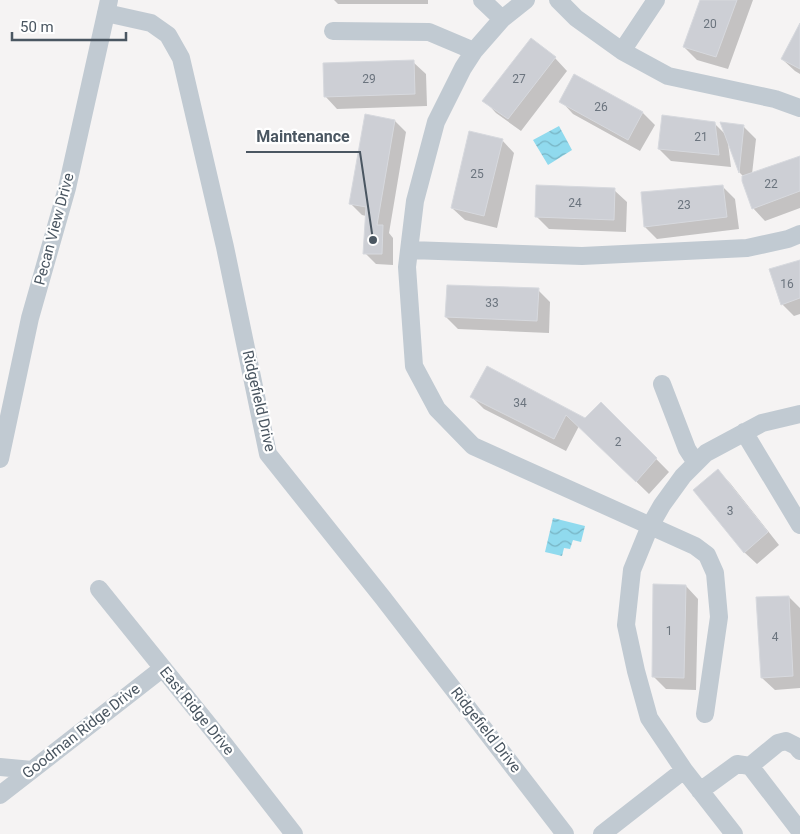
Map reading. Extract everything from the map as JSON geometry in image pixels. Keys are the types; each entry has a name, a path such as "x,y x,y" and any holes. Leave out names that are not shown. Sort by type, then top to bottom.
{"street":[{"path":"482,0 502,19"},
{"path":"526,0 502,19 474,52 463,68 436,122 415,201 407,267 414,366 436,409 473,446 695,546 707,555 715,573 719,617 705,714"},
{"path":"558,0 576,18 622,51 668,76 774,99 800,108"},
{"path":"622,51 656,0"},
{"name":"Pecan View Drive","path":"0,458 30,318 66,188 107,7"},
{"name":"Ridgefield Drive","path":"107,7 151,23 168,35 181,58 225,247 268,454 437,667 566,834"},
{"path":"333,31 429,32 474,52"},
{"path":"410,250 582,256 747,248 788,240 800,234"},
{"path":"662,384 687,449 696,463"},
{"path":"734,834 684,770 649,718 626,625 632,570 650,526 662,504 684,476 706,453 762,423 800,414"},
{"path":"744,432 800,525"},
{"name":"East Ridge Drive","path":"99,589 224,744 291,833"},
{"name":"Goodman Ridge Drive","path":"0,795 163,668"},
{"path":"750,766 778,743 786,741 796,746 800,751"},
{"path":"700,790 737,764 750,766 800,831"},
{"path":"0,767 32,770"},
{"path":"602,834 684,770"}],"water":[{"path":"559,126 572,150 548,165 533,140"},
{"path":"553,518 585,526 581,542 573,540 570,549 564,548 562,556 545,552"}],"building":[{"path":"700,0 737,0 716,57 683,47"},
{"path":"800,23 800,69 781,59"},
{"path":"531,38 556,57 508,119 482,101"},
{"path":"414,60 415,94 324,97 323,63"},
{"path":"574,74 643,112 628,140 559,102"},
{"path":"365,114 395,120 377,225 383,225 382,254 363,254 366,207 349,204"},
{"path":"662,115 715,122 719,155 658,149"},
{"path":"720,122 744,125 739,173"},
{"path":"469,131 503,139 484,216 451,208"},
{"path":"800,156 800,191 752,209 742,176"},
{"path":"536,185 615,188 614,220 535,217"},
{"path":"723,185 727,217 644,227 641,192"},
{"path":"800,260 800,298 781,305 769,269"},
{"path":"447,285 539,288 537,321 445,317"},
{"path":"487,366 585,418 601,402 657,458 636,482 566,415 554,439 470,397"},
{"path":"718,469 768,532 744,553 693,490"},
{"path":"653,584 686,585 684,678 652,677"},
{"path":"789,596 793,676 761,678 756,597"}],"place":[{"name":"Maintenance","path":"373,240"}]}
